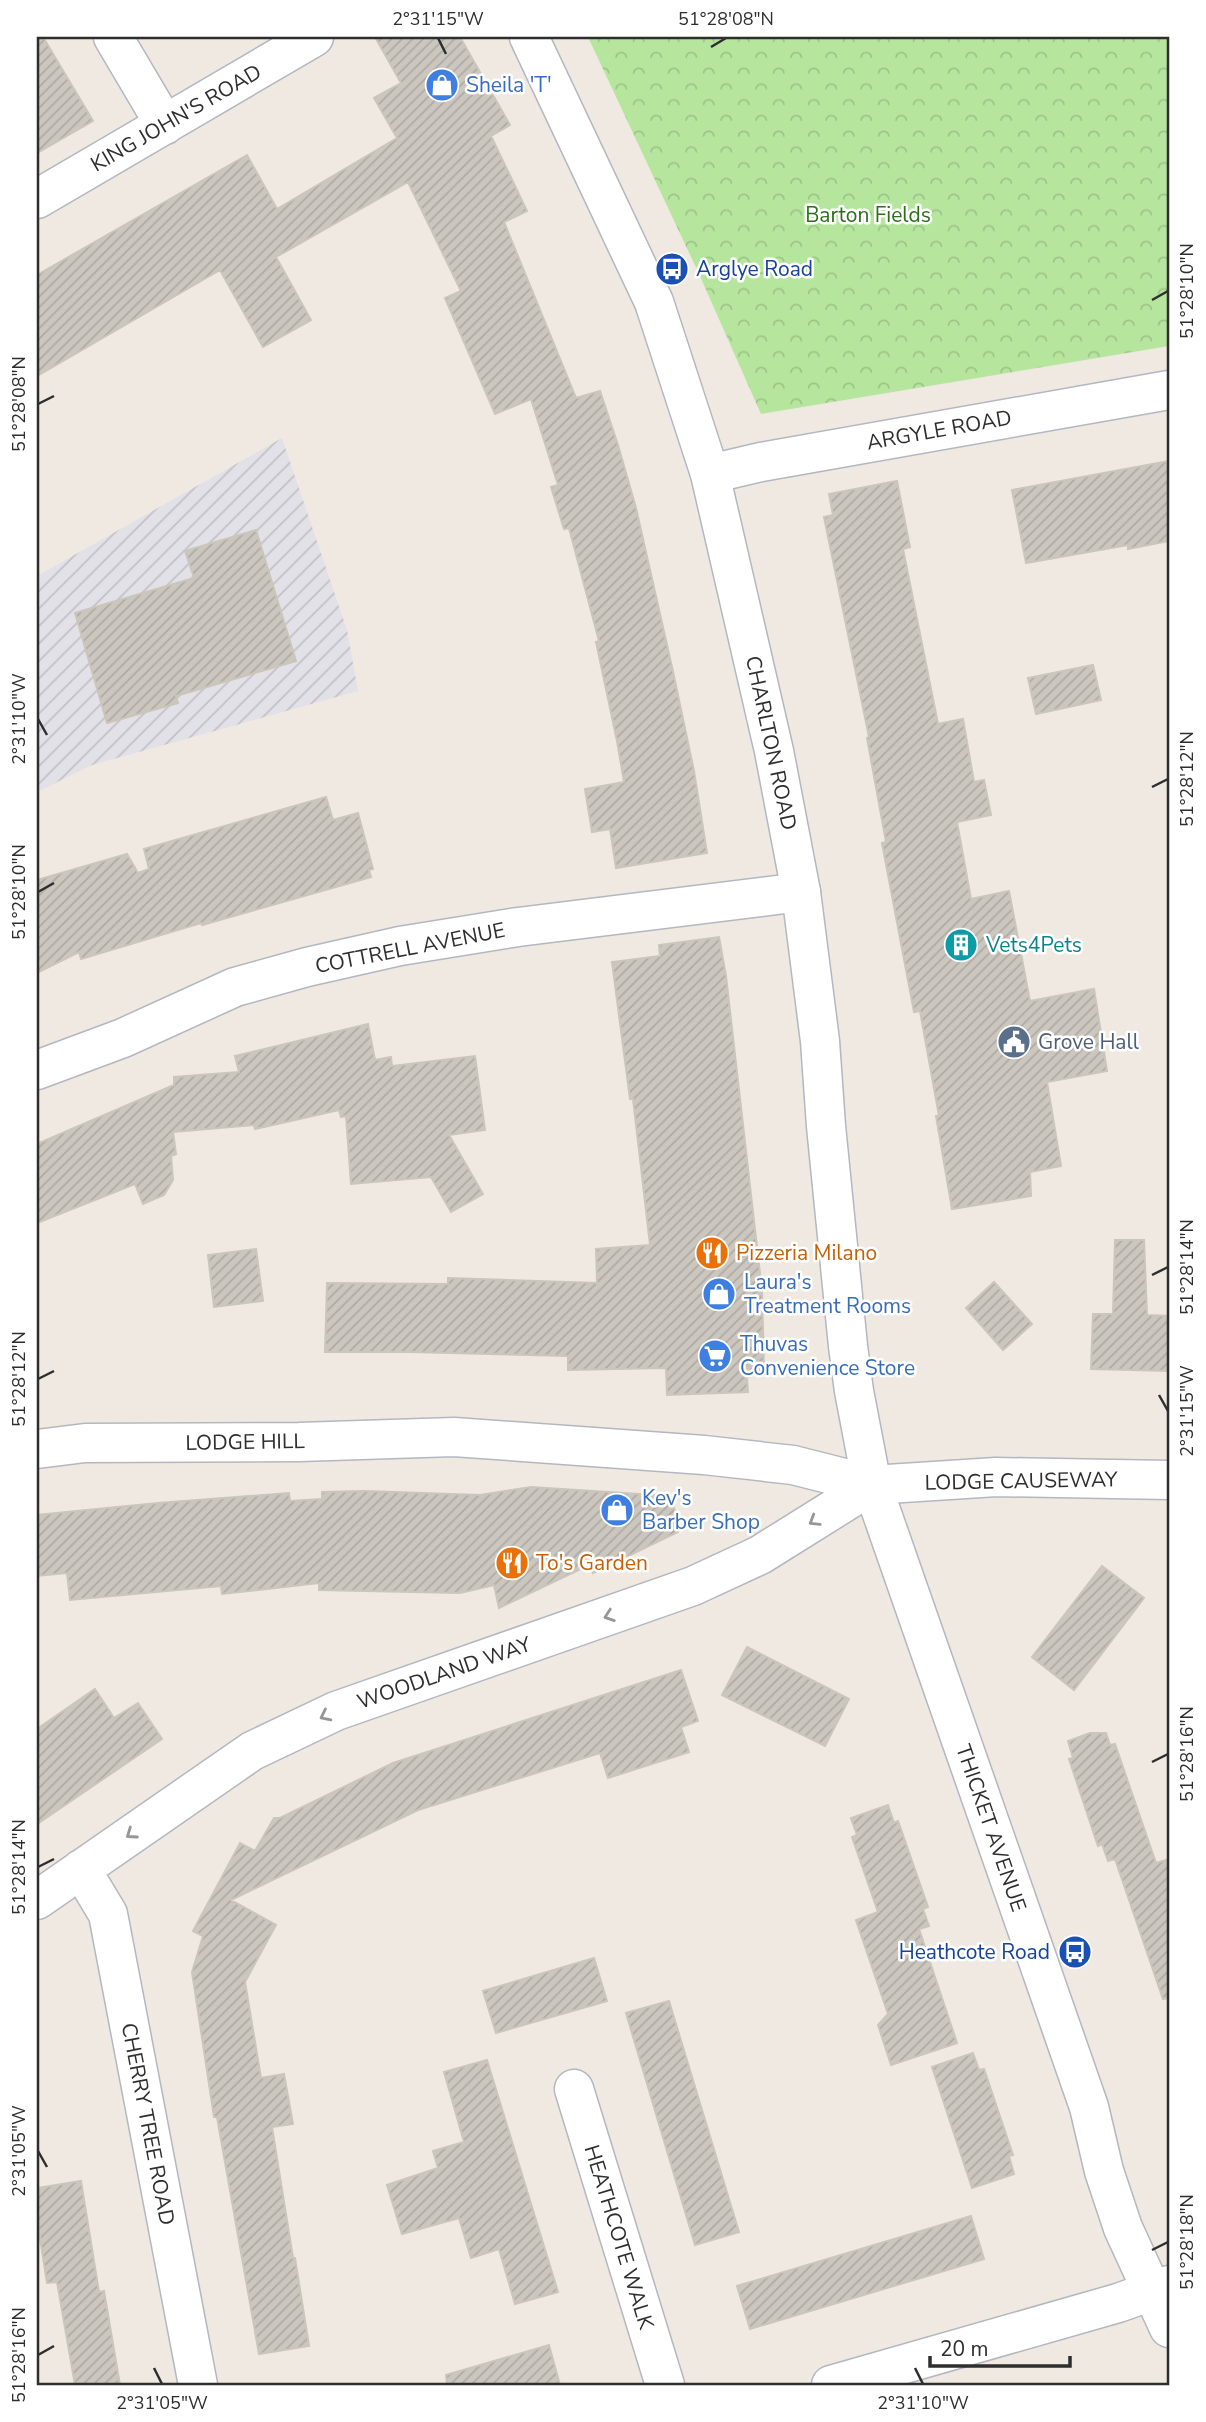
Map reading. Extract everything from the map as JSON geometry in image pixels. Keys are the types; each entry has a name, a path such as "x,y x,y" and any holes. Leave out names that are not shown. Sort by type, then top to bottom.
{"street":[{"path":"113,37 165,125"},
{"name":"KING JOHN'S ROAD","path":"37,200 314,37"},
{"name":"CHARLTON ROAD","path":"529,37 654,302 710,474 774,751 801,892 820,1041 826,1126 854,1391 872,1485"},
{"name":"ARGYLE ROAD","path":"710,474 761,462 1169,390"},
{"name":"COTTRELL AVENUE","path":"37,1070 123,1038 235,987 307,967 400,946 801,892"},
{"name":"LODGE HILL","path":"37,1449 85,1443 299,1442 454,1437 704,1455 793,1465 872,1485"},
{"name":"LODGE CAUSEWAY","path":"872,1485 996,1478 1169,1480"},
{"name":"WOODLAND WAY","path":"37,1900 253,1751 336,1711 693,1586 760,1555 872,1485"},
{"name":"THICKET AVENUE","path":"872,1485 1088,2107 1104,2171 1123,2228 1160,2288 1169,2328"},
{"name":"CHERRY TREE ROAD","path":"81,1869 108,1914 198,2385"},
{"name":"HEATHCOTE WALK","path":"574,2089 665,2385"},
{"path":"831,2385 1160,2288"}],"shaded area":[{"path":"282,438 347,630 358,691 92,765 37,792 37,576"}],"green space":[{"name":"Barton Fields","path":"588,37 1169,37 1169,346 761,414"}],"building":[{"path":"37,37 43,37 93,121 37,153"},
{"path":"375,37 460,37 510,125 491,136 527,211 504,222 576,398 600,391 618,445 636,508 672,667 694,771 707,853 616,868 610,829 592,832 585,789 624,782 596,642 599,641 569,528 564,529 551,487 558,485 531,399 495,414 445,298 461,291 408,182 276,257 311,320 263,347 220,270 37,376 37,275 247,155 277,209 397,138 374,98 401,83"},
{"path":"1169,461 1169,541 1128,549 1128,545 1026,563 1012,490"},
{"path":"897,481 910,547 903,549 938,724 963,719 974,782 984,780 991,815 957,822 971,899 1009,891 1030,1001 1094,989 1107,1071 1047,1082 1061,1166 1030,1172 1031,1196 952,1209 920,1011 914,1012 882,843 886,842 867,738 869,737 824,517 833,515 829,494"},
{"path":"256,530 296,661 176,696 178,703 107,723 75,613 194,578 185,551"},
{"path":"1093,665 1101,700 1036,714 1028,678"},
{"path":"326,797 333,820 358,813 373,869 369,870 371,877 81,959 79,952 37,973 37,880 127,854 138,873 149,869 144,849"},
{"path":"719,937 726,976 762,1291 764,1369 747,1378 748,1392 667,1395 666,1368 568,1370 568,1356 325,1352 327,1283 448,1284 448,1278 597,1283 596,1249 650,1245 633,1099 630,1099 612,962 660,956 659,945"},
{"path":"368,1024 375,1060 391,1057 392,1066 475,1056 485,1130 449,1135 483,1194 451,1212 431,1177 351,1184 346,1116 341,1117 339,1110 255,1129 254,1125 173,1132 176,1154 171,1156 173,1180 164,1195 143,1204 135,1184 37,1223 37,1144 174,1085 174,1077 239,1072 235,1056"},
{"path":"1115,1240 1144,1240 1147,1315 1169,1316 1169,1371 1091,1369 1093,1314 1113,1314"},
{"path":"256,1249 263,1301 214,1307 208,1255"},
{"path":"994,1282 1032,1324 1003,1350 966,1308"},
{"path":"531,1487 669,1496 676,1513 678,1532 593,1573 591,1564 499,1608 494,1585 460,1593 319,1590 319,1583 222,1594 221,1586 70,1600 67,1573 37,1576 37,1515 289,1493 290,1501 322,1499 322,1492 480,1495"},
{"path":"1102,1566 1144,1598 1074,1690 1032,1657"},
{"path":"747,1647 849,1699 825,1746 722,1695"},
{"path":"681,1670 698,1721 681,1727 689,1752 608,1778 600,1753 418,1810 231,1900 276,1925 245,1982 261,2078 284,2074 293,2124 272,2127 309,2346 259,2354 217,2117 214,2117 192,1972 203,1936 193,1931 240,1843 255,1851 274,1818 280,1818 393,1763"},
{"path":"95,1689 114,1718 138,1703 162,1739 37,1824 37,1729"},
{"path":"1090,1733 1106,1733 1110,1745 1115,1744 1156,1863 1169,1859 1169,1998 1163,1999 1115,1859 1108,1861 1102,1844 1098,1846 1069,1759 1073,1758 1068,1741"},
{"path":"888,1805 894,1823 898,1821 928,1907 923,1909 929,1926 919,1929 957,2043 891,2065 878,2025 888,2014 856,1920 878,1912 852,1837 857,1835 851,1818"},
{"path":"594,1958 607,2001 496,2033 483,1991"},
{"path":"669,2001 739,2232 695,2245 626,2013"},
{"path":"973,2053 979,2070 984,2069 1013,2155 1009,2156 1014,2174 972,2188 932,2067"},
{"path":"487,2060 558,2292 515,2304 499,2249 471,2258 459,2218 402,2234 387,2185 438,2168 433,2151 464,2142 444,2072"},
{"path":"81,2181 99,2292 104,2291 120,2385 75,2385 57,2282 47,2283 37,2219 37,2188"},
{"path":"971,2216 984,2259 750,2329 737,2286"},
{"path":"549,2345 560,2385 447,2385 446,2375"}],"place":[{"name":"Sheila 'T'","path":"442,85"},
{"name":"Arglye Road","path":"672,269"},
{"name":"Vets4Pets","path":"961,945"},
{"name":"Grove Hall","path":"1014,1042"},
{"name":"Pizzeria Milano","path":"712,1253"},
{"name":"Laura's Treatment Rooms","path":"719,1294"},
{"name":"Thuvas Convenience Store","path":"715,1356"},
{"name":"Kev's Barber Shop","path":"617,1510"},
{"name":"To's Garden","path":"512,1563"},
{"name":"Heathcote Road","path":"1075,1952"}]}
